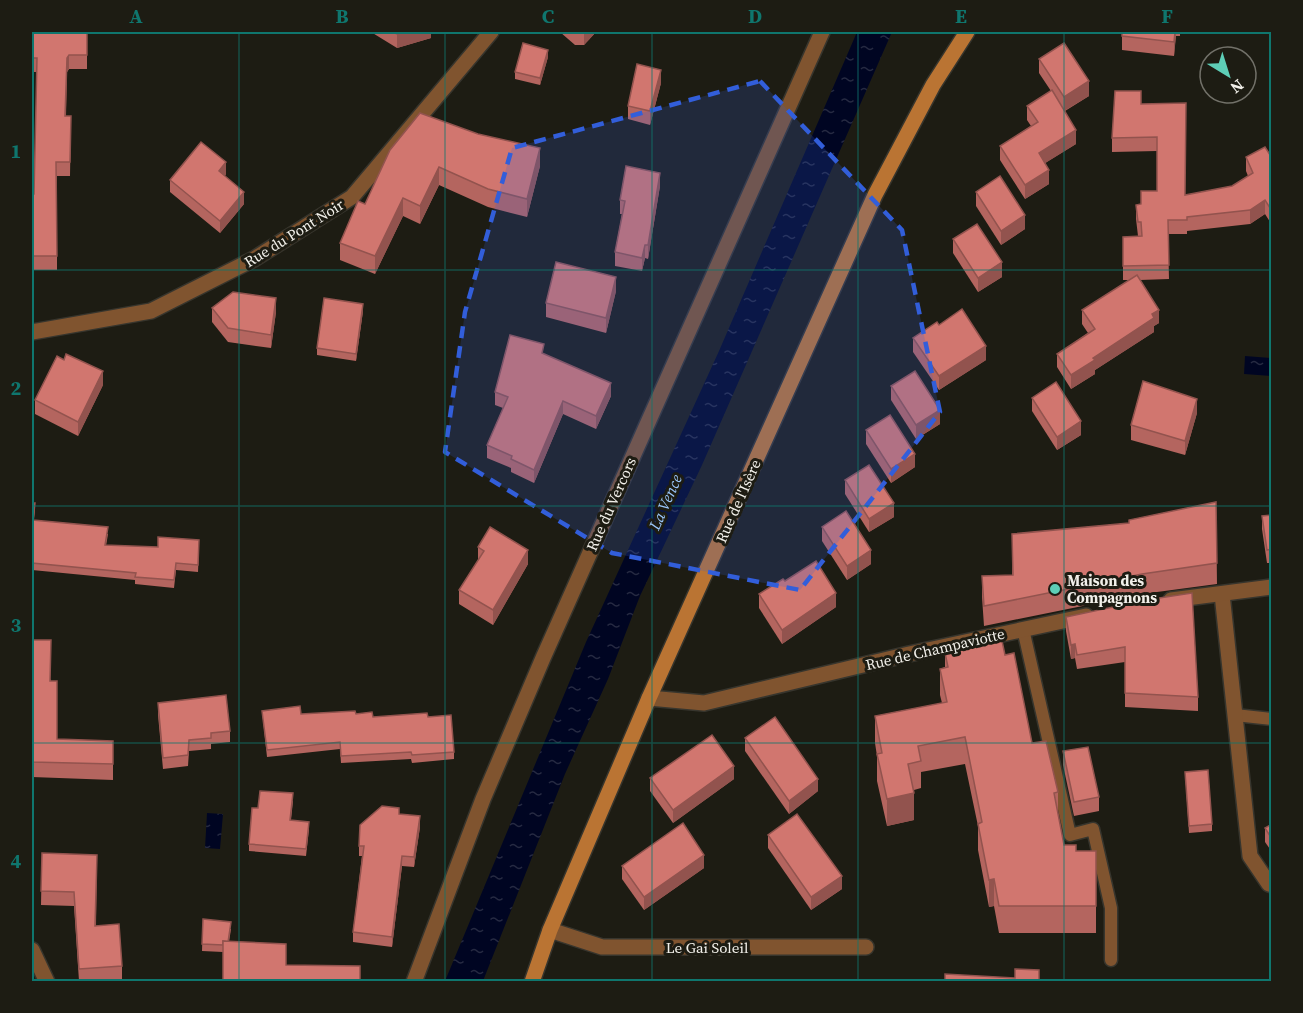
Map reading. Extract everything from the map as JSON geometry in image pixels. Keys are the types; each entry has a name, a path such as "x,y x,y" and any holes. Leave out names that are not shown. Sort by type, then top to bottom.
{"street":[{"name":"Rue du Pont Noir","path":"32,332 151,311 254,259 352,197 491,32"},
{"name":"Rue du Vercors","path":"414,981 483,799 524,701 822,32"},
{"name":"Rue de l'Isère","path":"532,981 550,930 649,698 875,195 933,85 967,32"},
{"path":"1155,602 1272,587"},
{"path":"1222,594 1250,856 1272,885"},
{"name":"Rue de Champaviotte","path":"649,698 704,703 909,654 1100,613"},
{"name":"Le Gai Soleil","path":"550,930 602,947 866,947"},
{"path":"32,950 47,981"}],"lane":[{"path":"1023,629 1070,835 1093,829 1111,908 1111,960"},
{"path":"1235,715 1272,719"}],"highlighted area":[{"path":"760,81 902,230 940,412 800,590 612,553 445,452 465,312 512,148"}],"water":[{"name":"La Vence","path":"857,32 892,32 702,465 640,596 608,679 565,774 483,981 445,981 586,642 719,351"},
{"path":"1245,356 1271,358 1271,376 1244,374"},
{"path":"207,813 223,814 220,849 205,848"}],"building":[{"path":"32,32 87,32 87,55 69,55 67,58 65,116 71,116 70,162 56,162 57,256 32,256 37,58 32,58"},
{"path":"1122,32 1175,32 1174,42 1122,36"},
{"path":"523,43 548,50 540,78 515,72"},
{"path":"1064,43 1089,81 1064,97 1039,59"},
{"path":"637,64 661,70 650,111 628,106"},
{"path":"1052,90 1076,130 1039,153 1049,170 1025,185 1000,146 1038,122 1027,106"},
{"path":"1115,91 1141,91 1141,104 1186,103 1185,195 1232,186 1253,173 1246,157 1265,147 1272,158 1272,211 1265,200 1250,210 1187,217 1187,220 1168,220 1169,265 1123,266 1123,237 1142,236 1136,205 1141,204 1141,191 1157,191 1157,137 1112,138"},
{"path":"420,113 478,134 540,148 527,199 488,189 439,167 420,206 403,198 375,256 340,243 358,201 365,204 390,150"},
{"path":"201,142 226,162 219,171 244,192 220,221 170,180"},
{"path":"626,166 660,173 648,245 645,245 642,258 615,252 625,201 620,200"},
{"path":"1000,176 1025,215 1001,231 976,192"},
{"path":"977,224 1002,262 978,278 953,239"},
{"path":"556,262 616,277 606,318 546,303"},
{"path":"1137,275 1159,310 1152,314 1154,318 1071,375 1057,354 1095,329 1082,310"},
{"path":"233,292 276,298 271,335 228,328 212,308"},
{"path":"324,298 363,304 356,354 317,348"},
{"path":"962,309 986,346 939,376 913,338 937,322 939,325"},
{"path":"510,335 544,344 542,353 611,383 596,416 563,401 534,470 511,459 512,456 487,445 508,397 495,392"},
{"path":"66,354 103,371 78,422 35,400 57,356 64,360"},
{"path":"915,371 940,410 916,425 891,386"},
{"path":"1143,381 1197,399 1185,441 1131,425"},
{"path":"1056,382 1081,421 1057,437 1032,398"},
{"path":"890,415 915,454 891,469 866,430"},
{"path":"869,465 894,503 869,519 845,480"},
{"path":"1216,502 1217,563 1142,574 984,606 982,576 1013,575 1012,534 1129,523 1129,520"},
{"path":"32,503 35,503 33,520 108,527 105,545 158,547 158,537 199,540 198,565 176,563 174,580 135,577 136,573 32,563"},
{"path":"846,511 871,550 847,566 822,527"},
{"path":"1272,515 1272,549 1267,550 1262,516"},
{"path":"490,527 528,550 493,610 459,590 484,551 478,547"},
{"path":"816,561 836,593 782,630 759,594"},
{"path":"1192,593 1198,697 1125,693 1125,647 1077,655 1075,644 1071,645 1066,617"},
{"path":"32,640 51,640 50,681 57,681 57,739 113,741 113,764 32,762"},
{"path":"1002,641 1005,655 1014,653 1032,743 1046,741 1058,792 1054,793 1064,845 1076,845 1076,851 1096,851 1096,906 999,906 994,879 989,880 978,824 982,822 965,737 918,746 921,761 908,764 914,793 887,799 877,754 882,753 875,716 947,702 940,669 948,667 945,653"},
{"path":"226,695 230,731 211,733 211,738 189,740 188,755 163,758 158,703"},
{"path":"300,706 301,714 355,711 356,714 372,712 373,717 427,713 428,717 451,715 454,752 341,756 340,742 267,750 262,711"},
{"path":"775,717 818,779 789,801 745,738"},
{"path":"712,735 734,766 673,810 650,778"},
{"path":"1088,747 1099,797 1074,802 1063,751"},
{"path":"1208,770 1212,824 1189,826 1185,772"},
{"path":"260,791 293,793 290,820 309,822 306,849 249,844 252,808 258,808"},
{"path":"382,806 399,808 399,814 420,816 414,857 402,856 392,937 353,932 364,846 359,846 360,825"},
{"path":"797,814 842,876 811,897 768,835"},
{"path":"683,823 704,855 644,897 622,866"},
{"path":"1272,824 1272,839 1265,828"},
{"path":"42,853 97,855 95,926 119,924 122,966 79,969 74,892 41,891"},
{"path":"203,919 231,922 228,942 223,941 223,945 202,944"},
{"path":"223,941 286,944 286,965 360,966 360,981 223,981"},
{"path":"1015,969 1039,970 1039,981 945,981 945,974 1015,978"}],"place":[{"name":"Maison des Compagnons","path":"1055,589"}]}
